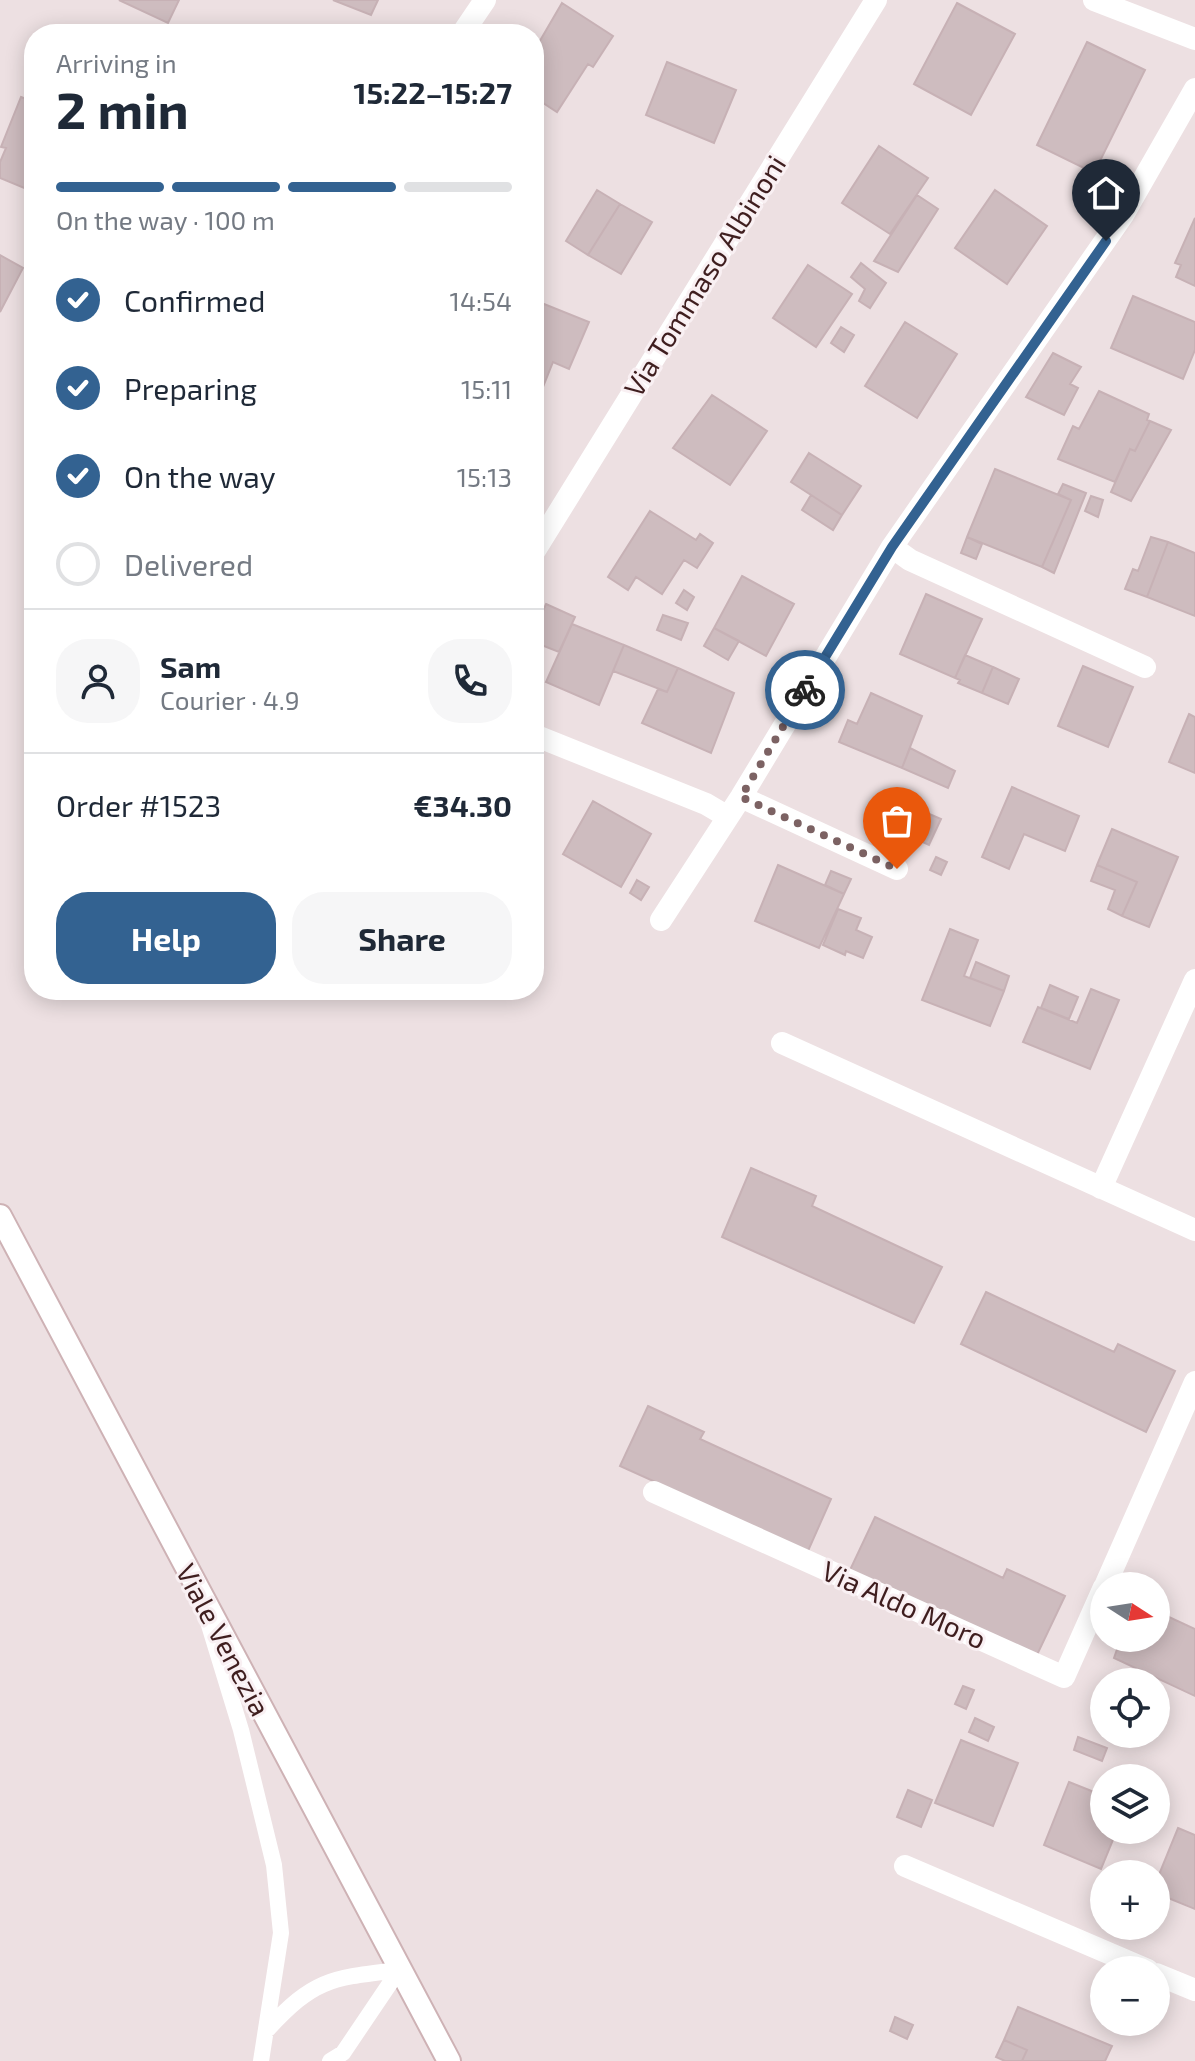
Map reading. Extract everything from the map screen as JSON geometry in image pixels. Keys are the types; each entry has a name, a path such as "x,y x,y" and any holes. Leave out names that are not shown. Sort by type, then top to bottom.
{"street":[{"path":"469,24 485,0"},
{"name":"Via Tommaso Albinoni","path":"544,536 876,0"},
{"path":"1094,0 1195,39"},
{"path":"661,920 741,797 892,547 1123,215 1195,89"},
{"path":"892,547 910,560 1145,667"},
{"path":"544,739 706,804 728,817"},
{"path":"741,797 897,869"},
{"path":"1101,1188 1195,980"},
{"path":"782,1043 1195,1230"},
{"name":"Viale Venezia","path":"0,1216 200,1598 449,2061"},
{"name":"Via Aldo Moro","path":"1111,1572 1195,1382"},
{"name":"Via Aldo Moro","path":"654,1492 1064,1677 1090,1618"},
{"path":"905,1866 1115,1956"},
{"path":"1170,1980 1195,1990"}],"lane":[{"path":"200,1598 241,1730 274,1865 281,1933 261,2061"},
{"path":"268,2029 312,1987 349,1976 399,1970"},
{"path":"330,2061 343,2053 399,1970"}],"building":[{"path":"119,0 179,0 168,23"},
{"path":"333,0 378,0 371,15"},
{"path":"562,3 613,36 593,67 588,64 557,112 544,104 544,34"},
{"path":"957,3 1015,34 971,115 914,84"},
{"path":"1087,42 1145,70 1094,173 1037,145"},
{"path":"667,62 736,90 714,143 646,115"},
{"path":"21,97 24,98 24,188 0,178 0,162 6,148 1,147"},
{"path":"879,146 928,178 890,234 842,203"},
{"path":"597,190 620,204 588,255 566,241"},
{"path":"995,190 1047,226 1007,284 955,248"},
{"path":"917,195 938,209 898,272 874,261"},
{"path":"620,204 652,222 621,274 588,255"},
{"path":"1195,218 1195,286 1176,277 1181,265 1175,263"},
{"path":"0,255 23,268 0,312"},
{"path":"861,263 886,283 870,308 859,301 865,289 851,277"},
{"path":"808,265 852,294 816,347 773,318"},
{"path":"1133,296 1195,322 1195,350 1183,379 1111,348"},
{"path":"544,304 589,322 569,369 553,362 544,384"},
{"path":"905,322 957,354 917,418 865,386"},
{"path":"841,327 854,335 844,352 831,343"},
{"path":"1053,353 1081,367 1070,384 1078,388 1064,415 1026,397"},
{"path":"1099,391 1149,414 1147,420 1150,421 1135,451 1130,449 1115,482 1058,459 1073,426 1079,429"},
{"path":"712,395 767,431 730,485 673,448"},
{"path":"1150,421 1171,430 1131,501 1111,492 1130,449 1135,451"},
{"path":"809,453 861,486 842,515 791,482"},
{"path":"995,469 1071,500 1042,567 967,537"},
{"path":"1063,484 1086,493 1054,573 1042,567 1071,500 1058,494"},
{"path":"811,495 842,515 833,530 802,510"},
{"path":"1091,496 1103,500 1098,517 1085,511"},
{"path":"650,511 696,540 700,534 713,543 697,568 684,560 662,594 636,577 628,590 608,577"},
{"path":"967,537 982,544 976,559 961,553"},
{"path":"1151,537 1168,542 1147,597 1125,589 1133,569 1138,571"},
{"path":"1168,542 1195,553 1195,616 1147,597"},
{"path":"742,576 794,604 766,656 714,628"},
{"path":"684,590 694,597 687,610 676,603"},
{"path":"926,594 982,619 955,678 900,654"},
{"path":"546,604 575,617 559,652 544,646"},
{"path":"663,615 688,623 681,640 657,630"},
{"path":"572,624 624,645 599,705 546,682"},
{"path":"714,628 739,641 728,660 704,646"},
{"path":"624,645 678,668 667,692 613,671"},
{"path":"965,655 993,667 982,693 958,683 960,680 955,678"},
{"path":"1083,666 1133,687 1108,747 1058,726"},
{"path":"993,667 1019,679 1008,704 982,693"},
{"path":"678,668 734,693 711,753 642,723 658,689 667,692"},
{"path":"871,693 922,716 902,768 839,742 848,720 857,724"},
{"path":"1189,714 1195,717 1195,773 1169,762"},
{"path":"910,748 955,771 948,788 902,768"},
{"path":"1012,787 1079,816 1065,851 1024,834 1009,869 982,857"},
{"path":"593,801 651,834 621,887 563,854"},
{"path":"927,813 941,819 929,845 916,839"},
{"path":"1112,829 1178,857 1149,927 1122,916 1137,882 1097,865"},
{"path":"936,857 947,862 941,875 930,870"},
{"path":"778,865 844,894 819,948 755,921"},
{"path":"1097,865 1137,882 1122,916 1108,909 1115,890 1091,881"},
{"path":"831,871 851,879 844,894 825,885"},
{"path":"637,880 649,887 641,900 630,893"},
{"path":"838,909 861,918 856,930 872,937 863,958 846,951 845,955 823,945"},
{"path":"950,929 978,940 964,976 1004,991 990,1026 922,1000"},
{"path":"976,962 1009,976 1004,991 970,978"},
{"path":"1050,985 1078,997 1069,1019 1041,1008"},
{"path":"1091,989 1119,1000 1090,1069 1023,1042 1038,1007 1077,1023"},
{"path":"751,1168 816,1196 812,1206 942,1267 914,1323 722,1237"},
{"path":"986,1292 1114,1352 1118,1344 1175,1371 1146,1432 961,1344"},
{"path":"648,1406 704,1432 700,1439 831,1499 808,1551 620,1466"},
{"path":"875,1517 1003,1578 1007,1569 1065,1596 1036,1657 850,1570"},
{"path":"1170,1617 1195,1629 1195,1696 1170,1684 1170,1668 1135,1668 1114,1658 1116,1652 1170,1652"},
{"path":"963,1686 974,1690 966,1709 955,1704"},
{"path":"975,1718 994,1727 988,1741 969,1732"},
{"path":"1078,1737 1090,1742 1090,1748 1107,1748 1102,1761 1074,1750"},
{"path":"961,1740 1018,1763 993,1826 935,1803"},
{"path":"1069,1782 1090,1790 1090,1844 1111,1844 1105,1860 1090,1860 1090,1864 1044,1845"},
{"path":"908,1790 932,1800 921,1827 897,1817"},
{"path":"1178,1828 1195,1835 1195,1909 1170,1899 1170,1860 1165,1860"},
{"path":"1018,2007 1112,2046 1105,2061 1022,2061 1027,2050 1004,2040"},
{"path":"895,2017 913,2025 907,2039 890,2031"},
{"path":"1004,2040 1027,2050 1022,2061 1005,2061 996,2057"}],"way so far":[{"path":"805,690 741,797 897,869"}],"route":[{"path":"805,690 892,547 1106,241"}]}
